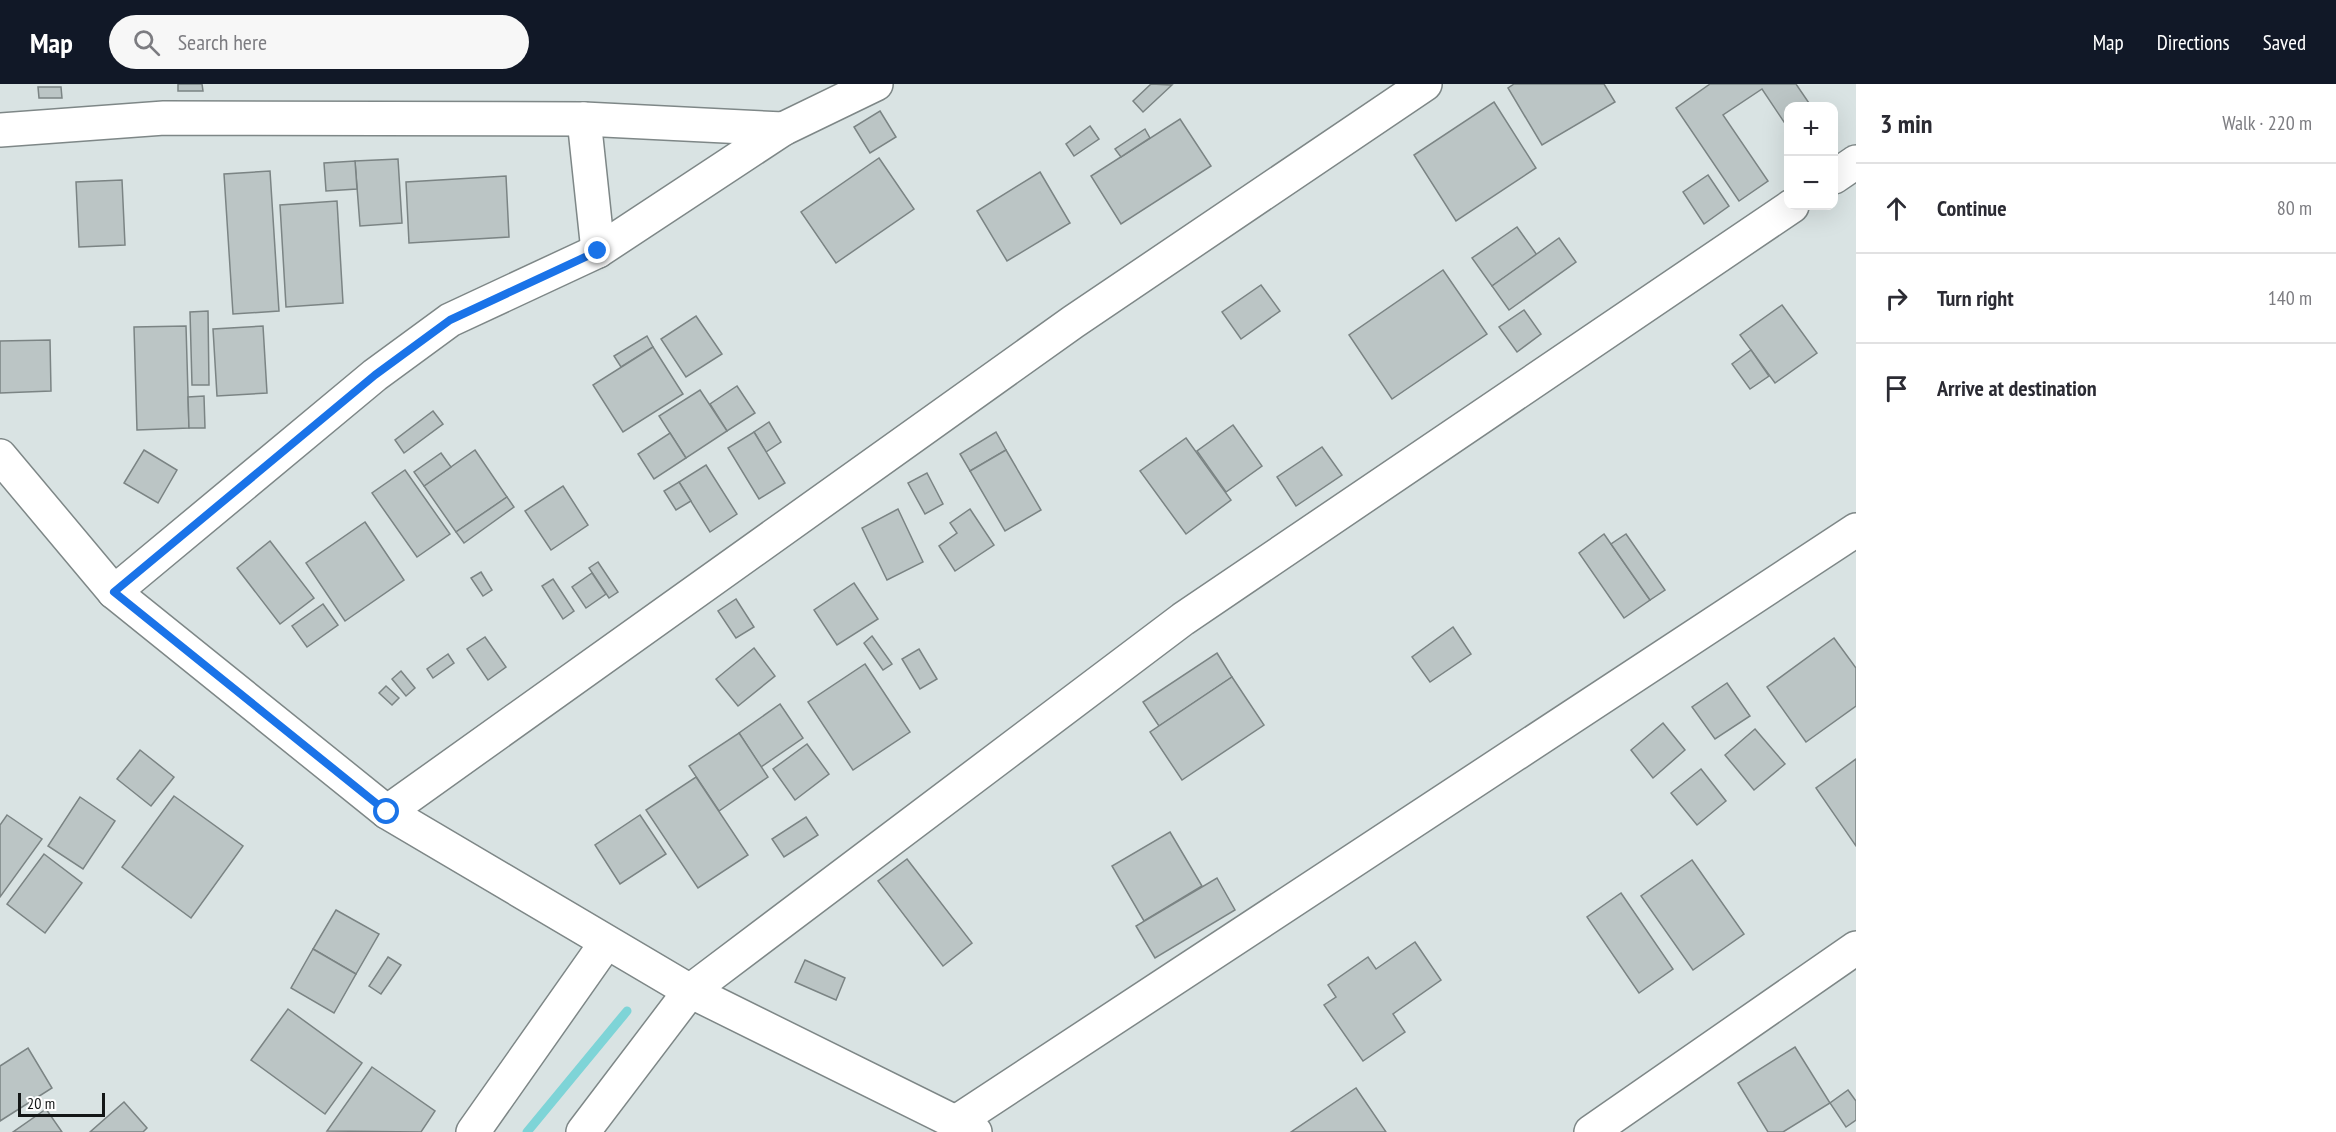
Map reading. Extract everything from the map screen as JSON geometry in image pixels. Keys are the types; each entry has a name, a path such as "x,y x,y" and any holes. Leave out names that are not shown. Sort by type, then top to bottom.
{"street":[{"path":"114,592 375,375 450,320 598,251 783,129 876,84"},
{"path":"387,812 1073,322 1425,84"},
{"path":"0,130 164,118 584,118 783,129"},
{"path":"584,118 598,251"},
{"path":"1838,174 1856,162"},
{"path":"583,1132 690,991 1183,619 1786,210"},
{"path":"0,456 114,592 387,812 690,991 965,1127 1856,530"},
{"path":"473,1132 606,942"},
{"path":"1592,1132 1856,948"}],"building":[{"path":"178,84 202,84 203,91 178,91"},
{"path":"1151,84 1172,85 1143,112 1133,101"},
{"path":"1514,84 1604,84 1615,102 1542,145 1508,88"},
{"path":"1710,84 1796,84 1808,102 1784,102 1784,122 1762,89 1723,115 1768,181 1739,201 1676,108"},
{"path":"38,87 61,87 62,98 39,98"},
{"path":"1494,102 1536,168 1456,221 1414,155"},
{"path":"880,111 896,137 870,153 854,127"},
{"path":"1180,119 1211,166 1121,224 1091,176"},
{"path":"1090,126 1099,139 1074,156 1066,144"},
{"path":"1145,129 1150,138 1121,157 1115,149"},
{"path":"879,158 914,209 836,263 801,212"},
{"path":"398,159 402,223 360,226 355,161"},
{"path":"355,161 357,189 326,191 324,163"},
{"path":"270,171 279,311 233,314 224,174"},
{"path":"1040,172 1070,223 1007,261 977,211"},
{"path":"1708,175 1729,206 1704,224 1683,192"},
{"path":"506,176 509,237 409,243 406,182"},
{"path":"122,180 125,245 79,247 76,182"},
{"path":"337,201 343,303 286,307 280,205"},
{"path":"1517,227 1537,255 1492,286 1472,258"},
{"path":"1559,238 1576,262 1509,310 1492,286"},
{"path":"1443,270 1487,334 1392,399 1349,335"},
{"path":"1261,285 1280,311 1241,339 1222,312"},
{"path":"1782,305 1817,353 1775,383 1740,335"},
{"path":"1524,310 1541,334 1517,352 1499,327"},
{"path":"208,311 209,385 192,385 190,312"},
{"path":"696,316 722,354 686,377 661,339"},
{"path":"186,326 189,428 137,430 134,327"},
{"path":"263,326 267,393 217,396 213,329"},
{"path":"647,336 653,347 621,367 614,356"},
{"path":"50,340 51,391 0,393 0,341"},
{"path":"653,347 683,394 623,432 593,385"},
{"path":"1751,350 1769,376 1750,389 1732,364"},
{"path":"737,386 755,413 727,431 710,404"},
{"path":"700,390 727,431 686,458 659,416"},
{"path":"204,396 205,428 189,428 188,397"},
{"path":"433,411 443,424 404,453 395,440"},
{"path":"769,422 781,442 766,452 754,432"},
{"path":"1233,425 1262,466 1226,492 1197,451"},
{"path":"754,432 785,483 759,499 728,448"},
{"path":"996,432 1006,450 970,471 960,454"},
{"path":"670,433 686,458 654,479 638,454"},
{"path":"1186,438 1231,500 1186,534 1140,471"},
{"path":"1322,447 1342,475 1296,506 1277,477"},
{"path":"144,450 177,470 158,503 124,483"},
{"path":"475,450 507,497 456,532 424,486"},
{"path":"1006,450 1041,510 1005,531 970,471"},
{"path":"441,453 451,467 424,486 414,472"},
{"path":"706,465 737,514 710,532 679,482"},
{"path":"405,470 450,534 417,557 372,493"},
{"path":"927,473 943,504 925,514 908,483"},
{"path":"679,482 691,501 676,510 664,491"},
{"path":"563,486 588,525 551,550 525,511"},
{"path":"507,497 514,507 464,543 456,532"},
{"path":"898,509 923,562 887,580 862,528"},
{"path":"970,509 994,545 955,571 939,546 957,533 950,523"},
{"path":"365,522 404,580 345,621 306,563"},
{"path":"1604,534 1650,600 1624,618 1579,553"},
{"path":"1626,534 1665,590 1650,600 1611,544"},
{"path":"270,541 314,598 280,624 237,568"},
{"path":"598,562 618,592 609,598 589,568"},
{"path":"481,572 492,590 483,596 471,578"},
{"path":"592,573 606,594 586,608 572,587"},
{"path":"553,579 574,611 563,619 542,586"},
{"path":"854,583 878,619 837,645 814,610"},
{"path":"736,599 754,627 736,638 718,611"},
{"path":"323,604 338,625 307,647 292,626"},
{"path":"1453,627 1471,654 1430,682 1412,657"},
{"path":"872,636 892,664 883,670 864,643"},
{"path":"485,637 506,667 488,680 467,649"},
{"path":"1834,638 1856,668 1856,706 1806,742 1767,687"},
{"path":"754,648 775,676 738,706 716,679"},
{"path":"919,649 937,679 920,689 902,659"},
{"path":"1217,653 1232,677 1159,726 1143,702"},
{"path":"448,654 454,663 433,678 427,669"},
{"path":"865,664 910,732 853,770 808,702"},
{"path":"401,671 415,688 406,696 392,679"},
{"path":"1232,677 1264,725 1182,780 1150,732"},
{"path":"1727,683 1750,716 1715,739 1692,707"},
{"path":"386,686 399,698 392,705 379,693"},
{"path":"780,704 803,738 761,767 739,733"},
{"path":"1663,723 1685,750 1653,778 1631,750"},
{"path":"1755,729 1785,764 1754,790 1725,755"},
{"path":"739,733 768,777 719,811 689,766"},
{"path":"807,744 829,774 795,800 773,769"},
{"path":"140,750 174,777 151,806 117,779"},
{"path":"1856,759 1856,846 1816,788"},
{"path":"1701,769 1726,801 1697,825 1671,793"},
{"path":"696,777 748,855 698,888 646,810"},
{"path":"174,796 243,846 191,918 122,867"},
{"path":"80,797 115,821 83,869 48,846"},
{"path":"7,815 42,839 0,897 0,825"},
{"path":"640,815 666,854 620,884 595,845"},
{"path":"806,817 818,835 784,857 772,839"},
{"path":"1170,832 1202,886 1144,921 1112,866"},
{"path":"44,854 82,883 45,933 7,904"},
{"path":"907,859 972,943 943,966 878,881"},
{"path":"1692,860 1744,934 1693,970 1641,896"},
{"path":"1217,878 1235,910 1155,958 1136,926"},
{"path":"1621,893 1673,969 1639,993 1587,917"},
{"path":"336,910 379,934 356,974 313,949"},
{"path":"1415,942 1441,980 1393,1014 1405,1032 1363,1061 1324,1005 1336,997 1328,985 1368,957 1376,969"},
{"path":"313,949 356,974 334,1013 291,988"},
{"path":"388,957 401,965 381,994 369,986"},
{"path":"805,960 845,978 836,1000 795,982"},
{"path":"288,1009 362,1063 325,1114 251,1060"},
{"path":"1795,1047 1830,1103 1783,1132 1768,1132 1738,1083"},
{"path":"28,1048 52,1088 0,1121 0,1066"},
{"path":"372,1067 435,1111 421,1132 327,1131"},
{"path":"1356,1088 1386,1132 1291,1132"},
{"path":"1848,1090 1856,1101 1856,1120 1846,1127 1830,1103"},
{"path":"124,1102 147,1128 143,1132 90,1132"},
{"path":"46,1109 62,1132 13,1132"}],"waterway":[{"path":"527,1132 627,1011"}],"route":[{"path":"387,812 114,592 375,375 450,320 598,251"}]}
